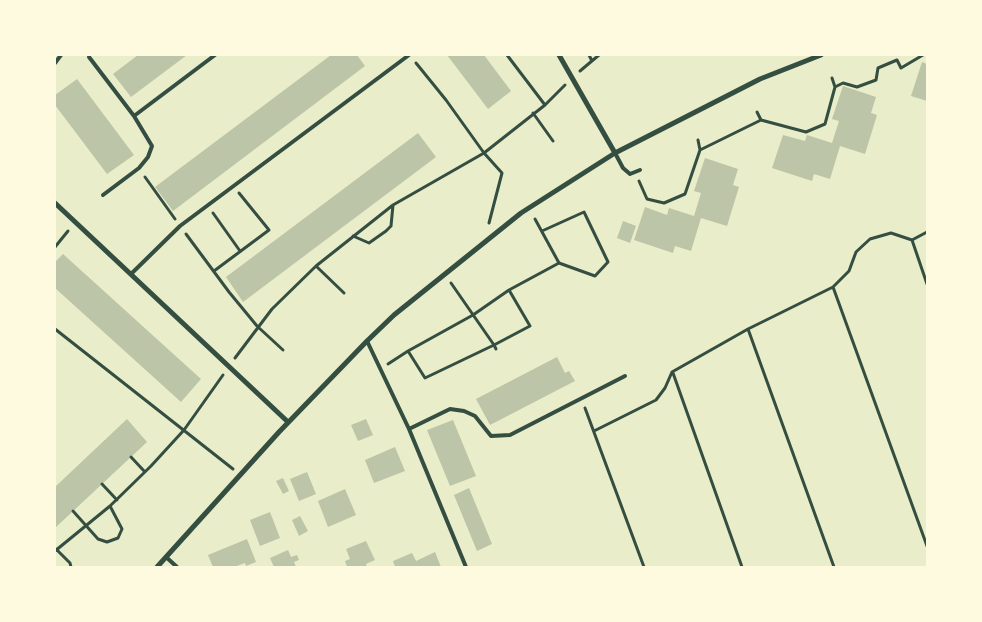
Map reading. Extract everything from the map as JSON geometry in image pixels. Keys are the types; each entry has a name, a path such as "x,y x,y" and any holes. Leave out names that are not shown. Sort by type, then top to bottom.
{"street":[{"path":"559,55 615,153"},
{"path":"157,567 288,422 367,341 394,315 496,232 521,213 615,153 760,79 821,55"},
{"path":"55,203 288,422"}],"lane":[{"path":"55,63 61,55"},
{"path":"134,116 215,55"},
{"path":"131,274 180,226 409,55"},
{"path":"89,57 134,116 152,146 148,157 139,168 104,195"},
{"path":"615,153 623,168 630,174 640,170"},
{"path":"367,341 410,429 466,567"},
{"path":"410,429 450,409 464,410 475,416 491,436 510,435 580,397 625,376"},
{"path":"166,557 177,567"}],"path":[{"path":"507,55 545,105"},
{"path":"589,55 592,61"},
{"path":"71,567 70,563 55,550 110,506 184,430 257,326 316,266 393,205 484,153 545,105 572,77 599,55"},
{"path":"834,87 843,83 857,87 876,80 878,68 897,60 901,68 923,55"},
{"path":"415,62 446,100 484,153 502,173 489,224 496,232"},
{"path":"700,150 762,120 806,132 825,124 834,87 832,78"},
{"path":"757,112 762,120"},
{"path":"533,113 553,141"},
{"path":"635,172 647,199 664,202 685,194 700,150 698,140"},
{"path":"214,272 269,230 233,186"},
{"path":"207,205 240,251"},
{"path":"353,236 369,243 386,231 392,226 393,205"},
{"path":"535,219 559,263 595,276 608,262 584,212 542,231"},
{"path":"55,247 75,222"},
{"path":"594,431 656,400 665,388 672,372 748,329 834,287 849,272 856,252 870,239 891,233 912,240 927,232"},
{"path":"912,240 927,284"},
{"path":"381,368 473,315 509,290 559,263"},
{"path":"316,266 344,293"},
{"path":"450,283 495,347"},
{"path":"834,287 927,546"},
{"path":"408,351 425,378 495,347 530,326 509,290"},
{"path":"229,292 257,326 283,350"},
{"path":"55,329 240,474"},
{"path":"748,329 834,567"},
{"path":"672,372 742,567"},
{"path":"580,397 644,567"},
{"path":"131,457 145,472"},
{"path":"102,484 116,500"},
{"path":"73,511 98,539 108,542 118,538 122,529 110,506"}],"building":[{"path":"138,55 187,55 131,97 113,74"},
{"path":"331,55 357,55 365,66 173,211 155,187"},
{"path":"447,55 484,55 511,91 488,109"},
{"path":"922,62 927,64 927,101 911,96"},
{"path":"77,79 134,155 107,174 55,105 55,95"},
{"path":"843,86 876,97 871,113 877,115 865,154 840,146 830,179 814,174 812,181 772,168 783,135 805,141 807,135 832,143 839,121 832,119"},
{"path":"418,133 436,157 243,302 226,277"},
{"path":"705,158 738,169 733,185 739,187 727,226 701,218 691,251 675,246 673,253 634,240 645,207 667,215 669,208 694,216 701,193 694,191"},
{"path":"623,221 636,226 630,243 617,238"},
{"path":"63,254 201,379 181,402 55,288 55,262"},
{"path":"557,357 565,373 569,371 575,381 490,425 476,399"},
{"path":"127,419 147,442 55,528 55,487"},
{"path":"366,419 373,435 358,441 351,425"},
{"path":"453,420 476,476 450,486 427,430"},
{"path":"395,447 405,471 374,483 365,460"},
{"path":"307,472 316,494 299,501 290,479"},
{"path":"283,478 289,491 283,494 276,481"},
{"path":"469,488 492,544 477,551 454,495"},
{"path":"345,489 356,515 328,527 318,501"},
{"path":"270,512 280,538 260,546 250,520"},
{"path":"300,516 308,531 299,536 292,520"},
{"path":"247,539 256,562 246,566 245,563 234,567 213,567 208,555"},
{"path":"366,541 375,560 366,564 367,567 347,567 345,561 350,559 346,549"},
{"path":"288,550 291,557 297,555 299,560 294,562 296,567 274,567 270,558"},
{"path":"435,552 441,567 395,567 393,561 412,553 416,561"}]}
